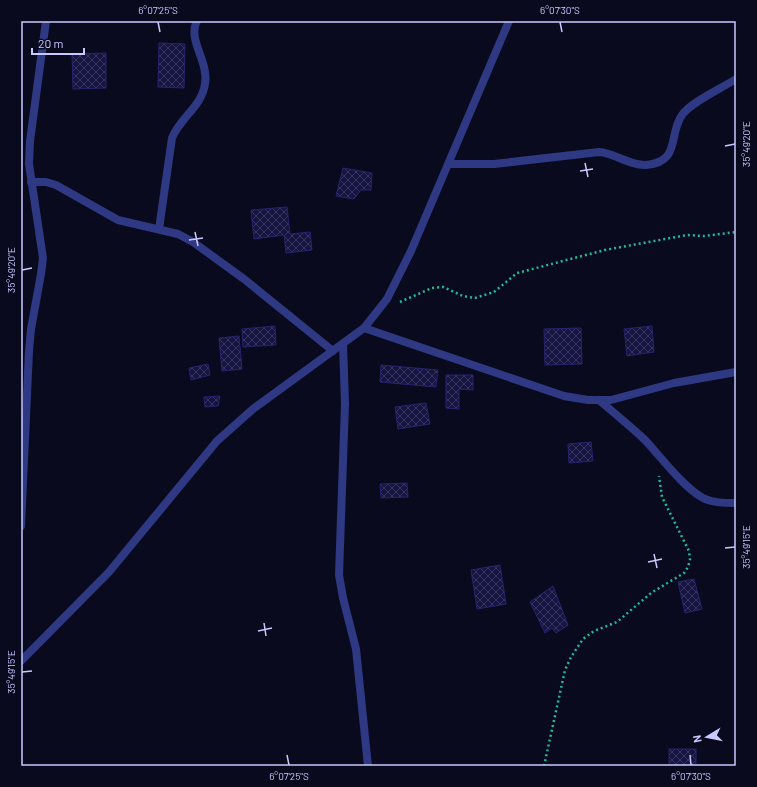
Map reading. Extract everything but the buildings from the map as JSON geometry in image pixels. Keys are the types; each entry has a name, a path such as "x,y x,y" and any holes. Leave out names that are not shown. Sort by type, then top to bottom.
{"street":[{"path":"21,526 29,351 31,329 43,258 29,164 30,141 46,21"},
{"path":"159,229 172,138 176,129 202,96 206,83 203,60 194,34 197,21"},
{"path":"21,661 109,572 216,441 252,409 364,328 387,299 411,251 509,21"},
{"path":"449,164 494,164 599,152 606,152 636,164 654,164 664,159 671,151 678,122 682,115 690,107 736,79"},
{"path":"31,182 46,182 56,185 118,220 178,234 193,242 244,279 333,351"},
{"path":"364,328 564,396 588,400 611,400 674,383 736,372"},
{"path":"343,344 345,411 339,575 343,598 356,649 368,766"},
{"path":"599,400 644,440 696,494 713,502 736,503"}],"path":[{"path":"398,303 410,296 432,288 443,287 463,296 475,298 494,292 517,273 605,250 687,235 704,236 736,232"},
{"path":"544,766 564,670 583,639 594,631 618,622 651,593 684,573 688,567 690,560 689,551 662,497 659,475"}]}
